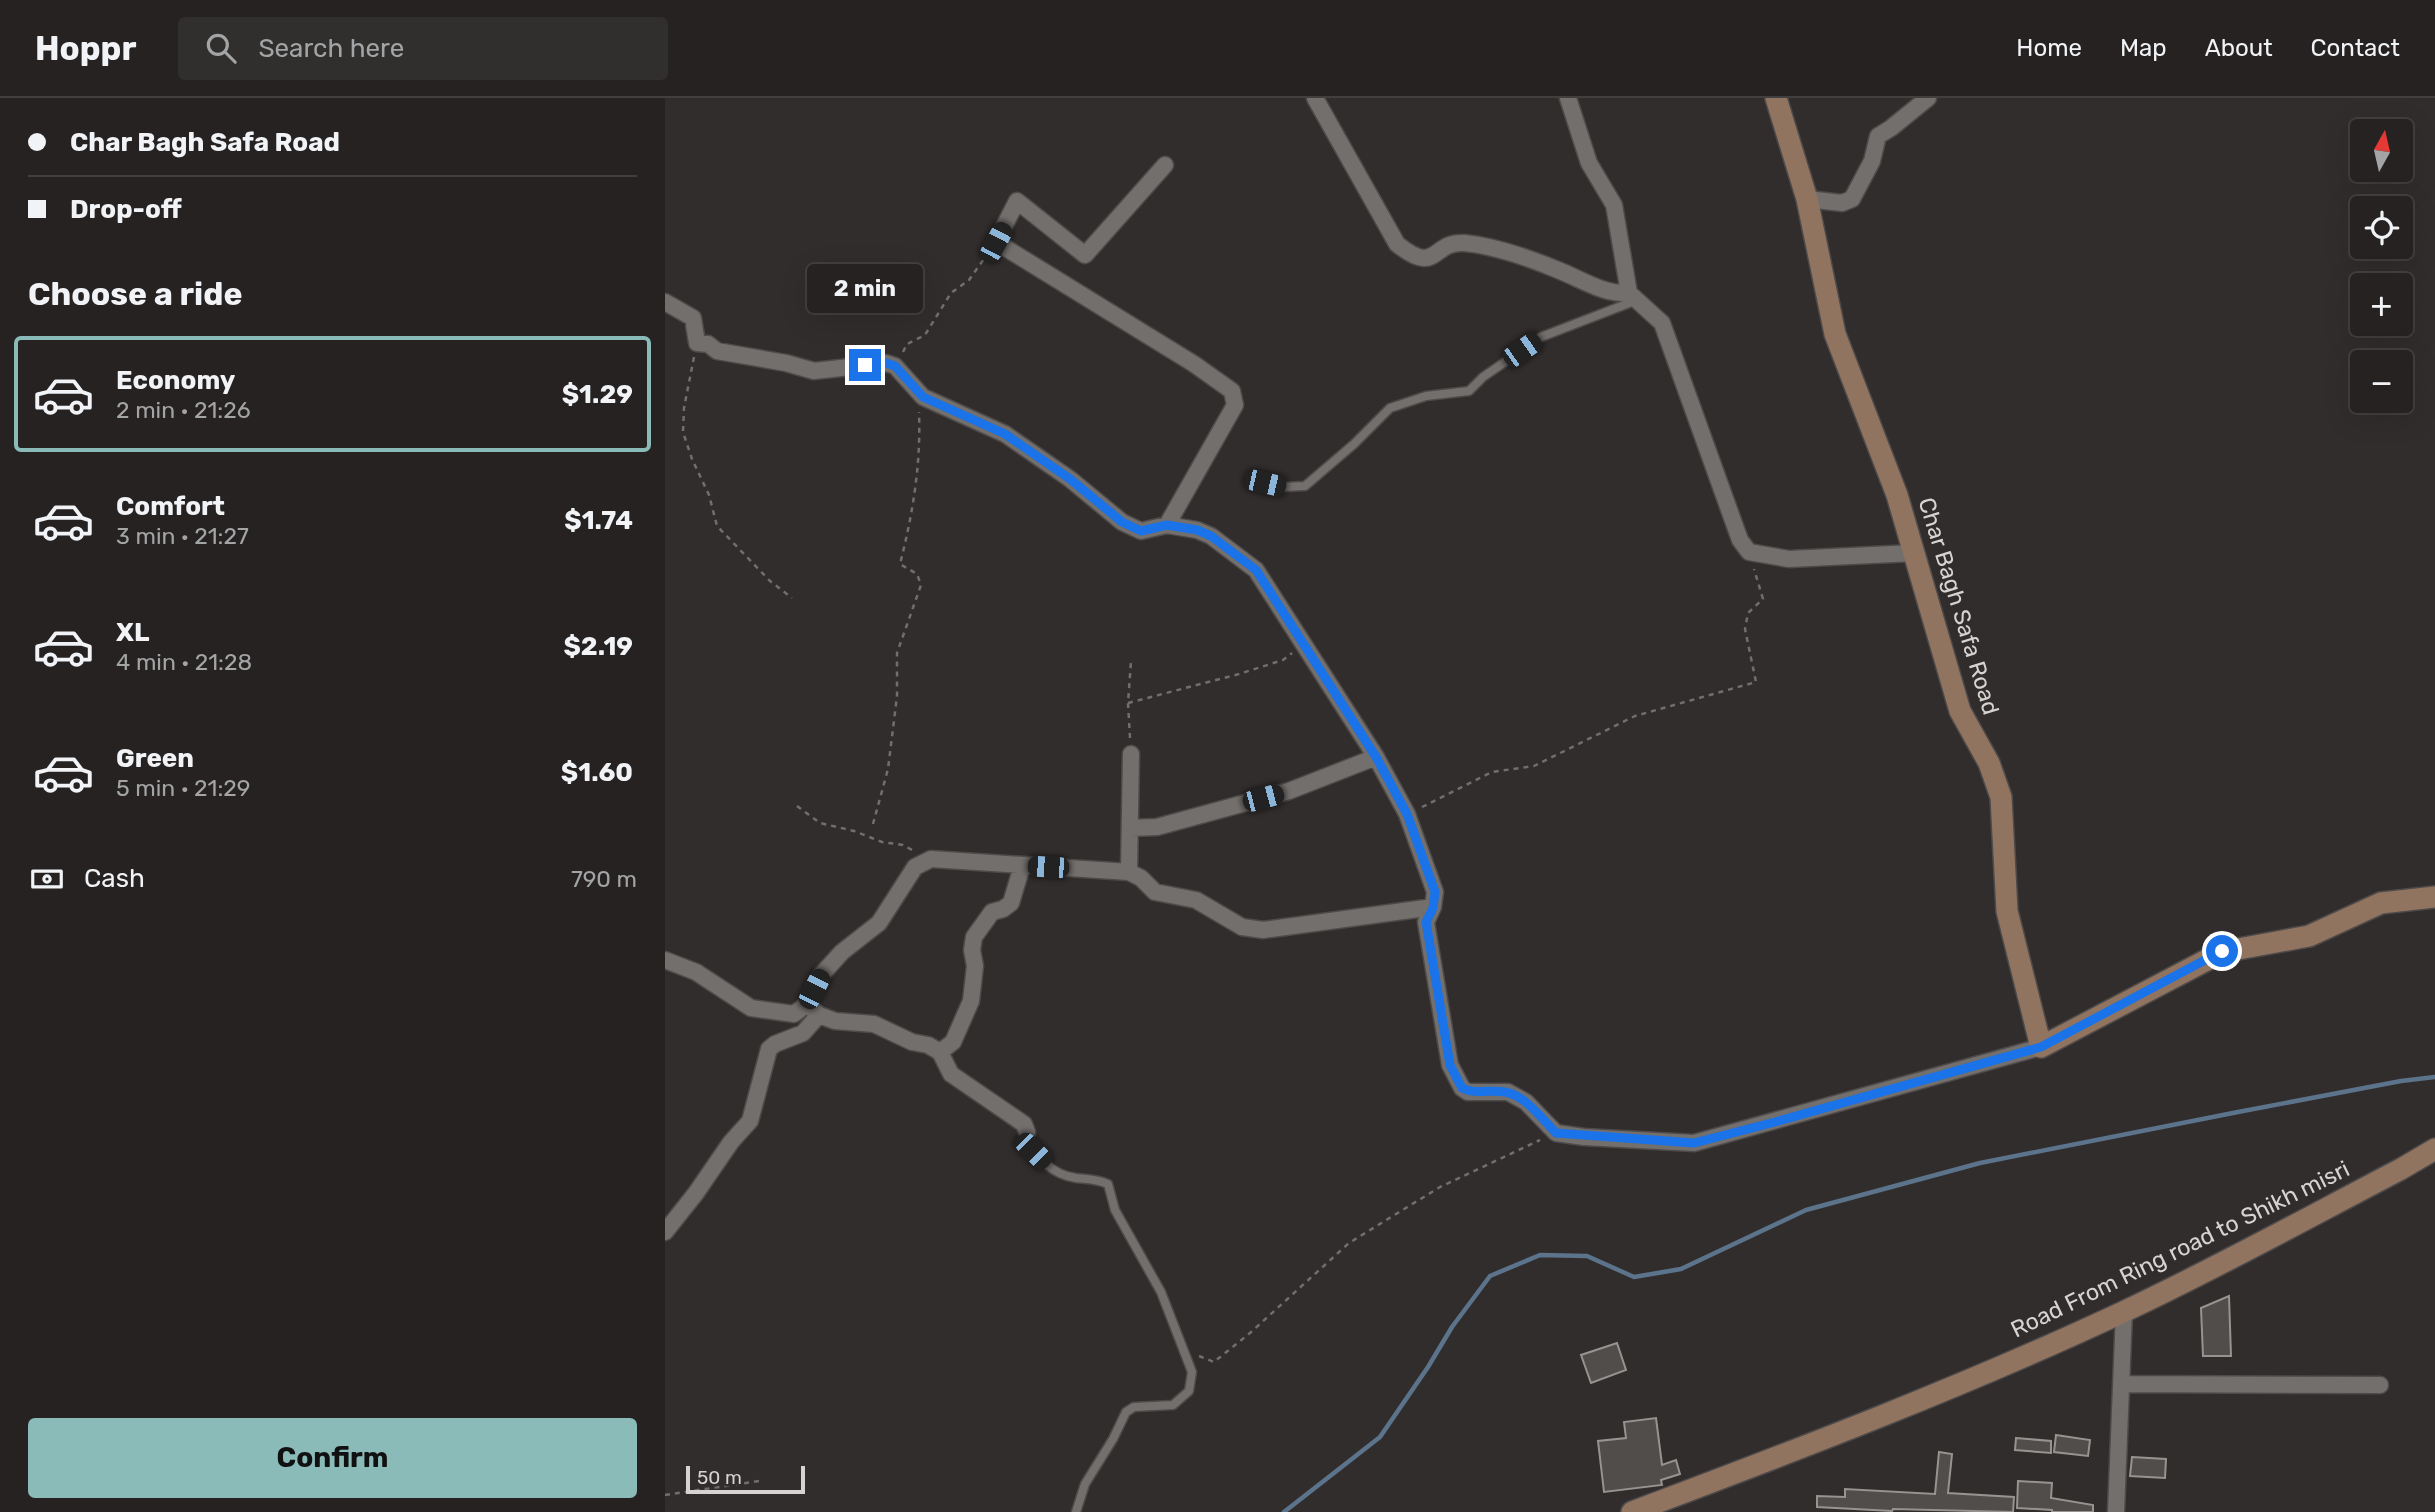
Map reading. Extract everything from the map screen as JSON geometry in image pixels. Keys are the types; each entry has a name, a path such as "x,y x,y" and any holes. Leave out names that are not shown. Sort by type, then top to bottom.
{"street":[{"path":"1315,98 1397,244 1413,257 1428,258 1447,247 1462,243 1501,251 1557,270 1615,295 1633,297 1662,323 1740,540 1749,552 1789,559 1914,552"},
{"path":"1568,98 1589,163 1614,205 1633,297"},
{"name":"Char Bagh Safa Road","path":"1776,98 1807,199 1835,334 1897,495 1960,711 1989,763 2001,797 2007,911 2041,1047"},
{"path":"1807,199 1842,203 1852,199 1872,161 1878,136 1928,98"},
{"path":"1164,164 1085,255 1017,201 996,242 1194,364 1231,391 1235,405 1167,525"},
{"path":"665,302 693,318 697,343 708,344 717,351 786,363 814,371 886,363 895,366 923,397 1005,434 1070,479 1122,522 1141,531 1167,525 1197,530 1211,536 1256,570 1376,757 1407,814 1435,892 1433,908 1426,922 1450,1065 1462,1088 1468,1091 1507,1092 1526,1102 1556,1133 1694,1143 2041,1047 2222,951 2308,936 2381,903 2435,897"},
{"path":"1129,872 1131,754"},
{"path":"1130,828 1157,827 1289,791 1364,764 1376,757"},
{"path":"665,1232 731,1142 750,1121 769,1049 803,1033 813,1009 822,974 842,951 879,923 915,867 931,859 1129,872 1141,878 1154,892 1196,900 1242,927 1263,930 1433,908"},
{"path":"940,1052 953,1042 971,1001 975,966 972,950 974,937 992,912 1011,903 1022,866"},
{"path":"665,960 696,972 751,1008 794,1014 813,1009 835,1021 874,1024 912,1042 928,1045 940,1052 951,1074 1024,1124 1027,1132"},
{"name":"Road From Ring road to Shikh misri","path":"1632,1512 1841,1430 1909,1407 2124,1312 2435,1149"},
{"path":"2116,1512 2124,1312"},
{"path":"2121,1384 2380,1385"}],"lane":[{"path":"1265,483 1283,487 1305,486 1354,444 1390,408 1426,397 1469,391 1483,377 1541,337 1633,297"},
{"path":"1027,1132 1033,1151 1052,1170 1071,1177 1108,1184 1115,1210 1161,1292 1192,1372 1189,1391 1173,1405 1134,1407 1126,1412 1085,1484 1076,1512"}],"path":[{"path":"909,359 903,351 907,344 925,335 951,293 969,280 996,242"},
{"path":"697,343 684,408 683,432 691,459 709,495 717,526 770,581 792,597"},
{"path":"873,824 888,769 897,696 897,653 921,585 917,574 900,564 911,519 920,448 917,399 923,397"},
{"path":"1407,814 1492,772 1534,766 1635,716 1755,681 1745,629 1748,613 1763,599 1749,552"},
{"path":"1128,703 1283,660 1304,645"},
{"path":"1131,661 1128,703 1131,754"},
{"path":"797,806 820,823 911,849 915,867"},
{"path":"1182,1346 1203,1359 1214,1362 1349,1243 1440,1187 1556,1133"},
{"path":"665,1495 759,1481"}],"building":[{"path":"2229,1296 2231,1356 2203,1356 2201,1308"},
{"path":"1617,1343 1626,1370 1591,1383 1581,1355"},
{"path":"1656,1418 1662,1465 1676,1460 1680,1474 1661,1480 1662,1485 1604,1492 1598,1441 1626,1438 1624,1422"},
{"path":"2056,1435 2090,1440 2088,1456 2054,1452"},
{"path":"2016,1438 2051,1441 2051,1453 2015,1450"},
{"path":"1939,1452 1952,1454 1948,1493 2014,1497 2013,1512 1817,1507 1817,1496 1845,1497 1845,1489 1935,1494"},
{"path":"2132,1457 2166,1459 2165,1478 2130,1476"},
{"path":"2018,1481 2052,1483 2051,1498 2093,1505 2093,1512 2052,1512 2017,1508"}],"waterway":[{"path":"1284,1512 1380,1437 1452,1327 1490,1276 1540,1255 1587,1256 1634,1277 1681,1269 1806,1210 1980,1163 2401,1081 2435,1077"}],"route":[{"path":"865,365 886,363 895,366 923,397 1005,434 1070,479 1122,522 1141,531 1167,525 1197,530 1211,536 1256,570 1376,757 1407,814 1435,892 1433,908 1426,922 1450,1065 1462,1088 1468,1091 1507,1092 1526,1102 1556,1133 1694,1143 1775,1122 2041,1047 2222,951"}]}
